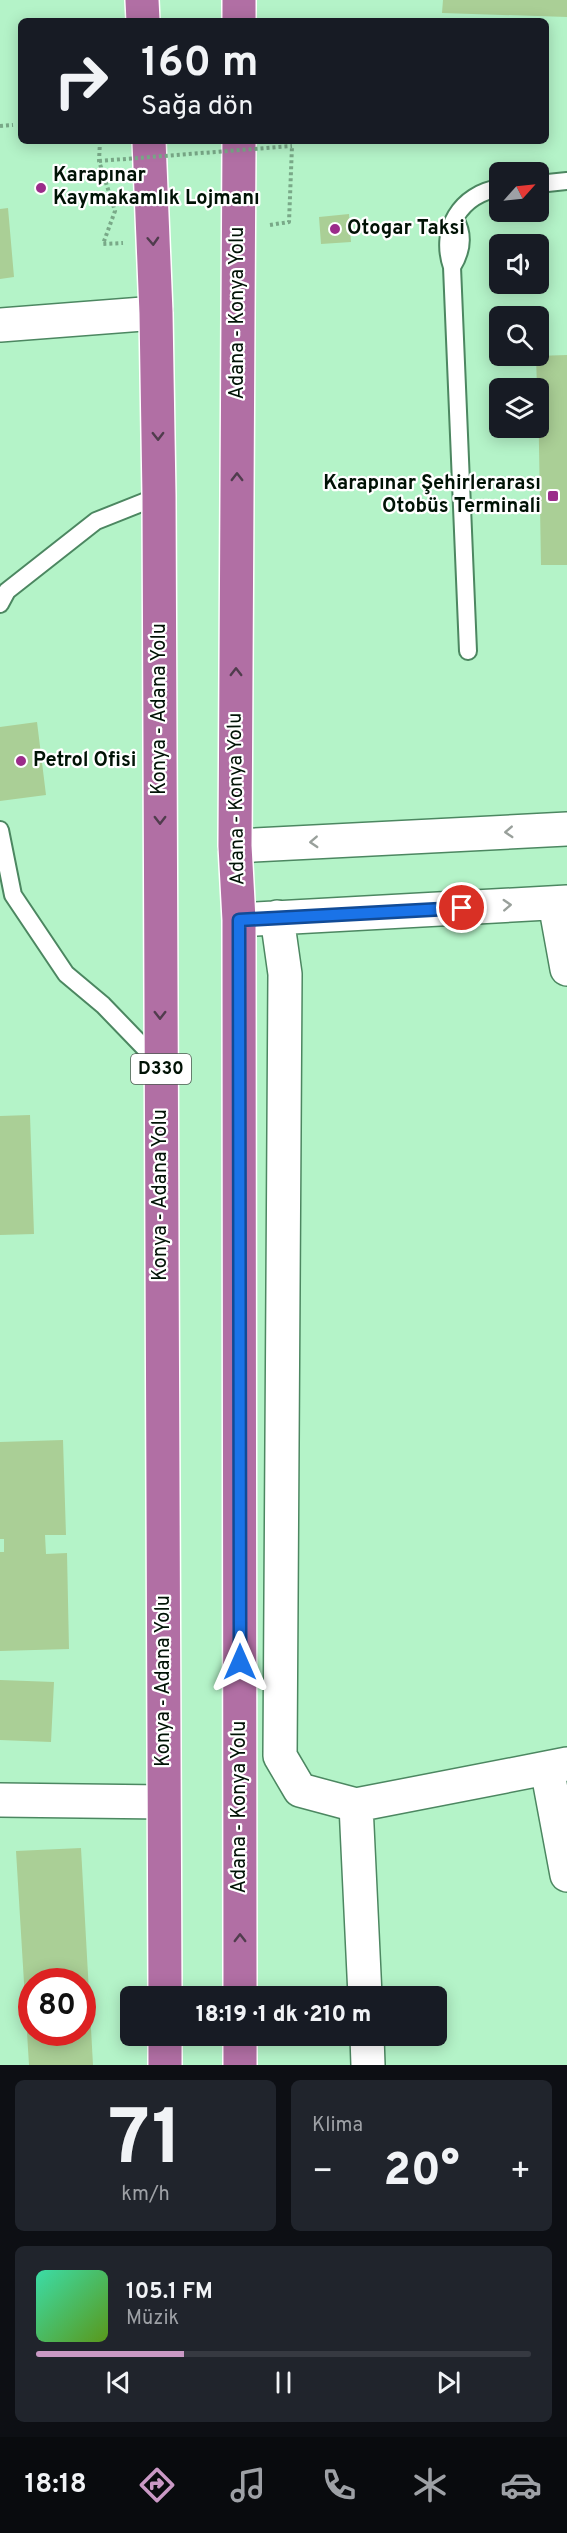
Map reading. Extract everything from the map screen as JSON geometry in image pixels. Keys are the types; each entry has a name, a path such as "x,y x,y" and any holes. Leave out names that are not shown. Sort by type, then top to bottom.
{"highway":[{"path":"142,0 143,18"},
{"path":"239,0 239,18"},
{"name":"Konya - Adana Yolu","path":"148,144 156,313 159,496 165,1986"},
{"name":"Adana - Konya Yolu","path":"238,144 235,846 239,920 240,1986"},
{"path":"165,2046 165,2065"},
{"path":"240,2046 240,2065"}],"street":[{"path":"0,325 156,313"},
{"path":"235,846 567,829"},
{"path":"239,920 561,903 567,969"},
{"path":"277,917 285,974 280,1756 300,1790 356,1805 557,1766 567,1875"},
{"path":"0,1800 164,1802"},
{"path":"356,1805 365,1986"},
{"path":"367,2046 368,2065"}],"lane":[{"path":"549,183 567,181"},
{"path":"468,651 452,267 448,254 449,228 462,207 476,195 489,191"},
{"path":"0,604 7,591 96,521 159,496"},
{"path":"0,830 13,895 66,974 103,1005 161,1065"}],"path":[{"path":"0,126 13,125"},
{"path":"100,144 99,161 115,211 103,244"},
{"path":"99,161 292,146 289,222"}],"building":[{"path":"443,0 567,0 567,17 442,13"},
{"path":"8,208 14,277 0,279 0,209"},
{"name":"Otogar Taksi","path":"349,214 351,242 321,244 319,217"},
{"name":"Karapınar Şehirlerarası Otobüs Terminali","path":"567,355 567,565 541,565 539,438 549,438 549,378 537,378 536,366 549,366 549,356"},
{"name":"Petrol Ofisi","path":"37,722 46,795 0,801 0,727"},
{"path":"30,1115 34,1234 0,1235 0,1116"},
{"path":"63,1440 66,1535 45,1535 46,1554 67,1553 69,1649 0,1651 0,1552 4,1552 4,1539 0,1539 0,1442"},
{"path":"0,1680 54,1682 51,1742 0,1740"},
{"path":"81,1848 88,1968 23,1968 16,1851"},
{"path":"28,2046 92,2046 93,2065 29,2065"}],"place":[{"name":"Karapınar Kaymakamlık Lojmanı","path":"41,188"},
{"name":"Otogar Taksi","path":"335,229"},
{"name":"Karapınar Şehirlerarası Otobüs Terminali","path":"553,496"},
{"name":"Petrol Ofisi","path":"21,761"}],"route":[{"path":"240,1662 239,920 462,908"}]}
